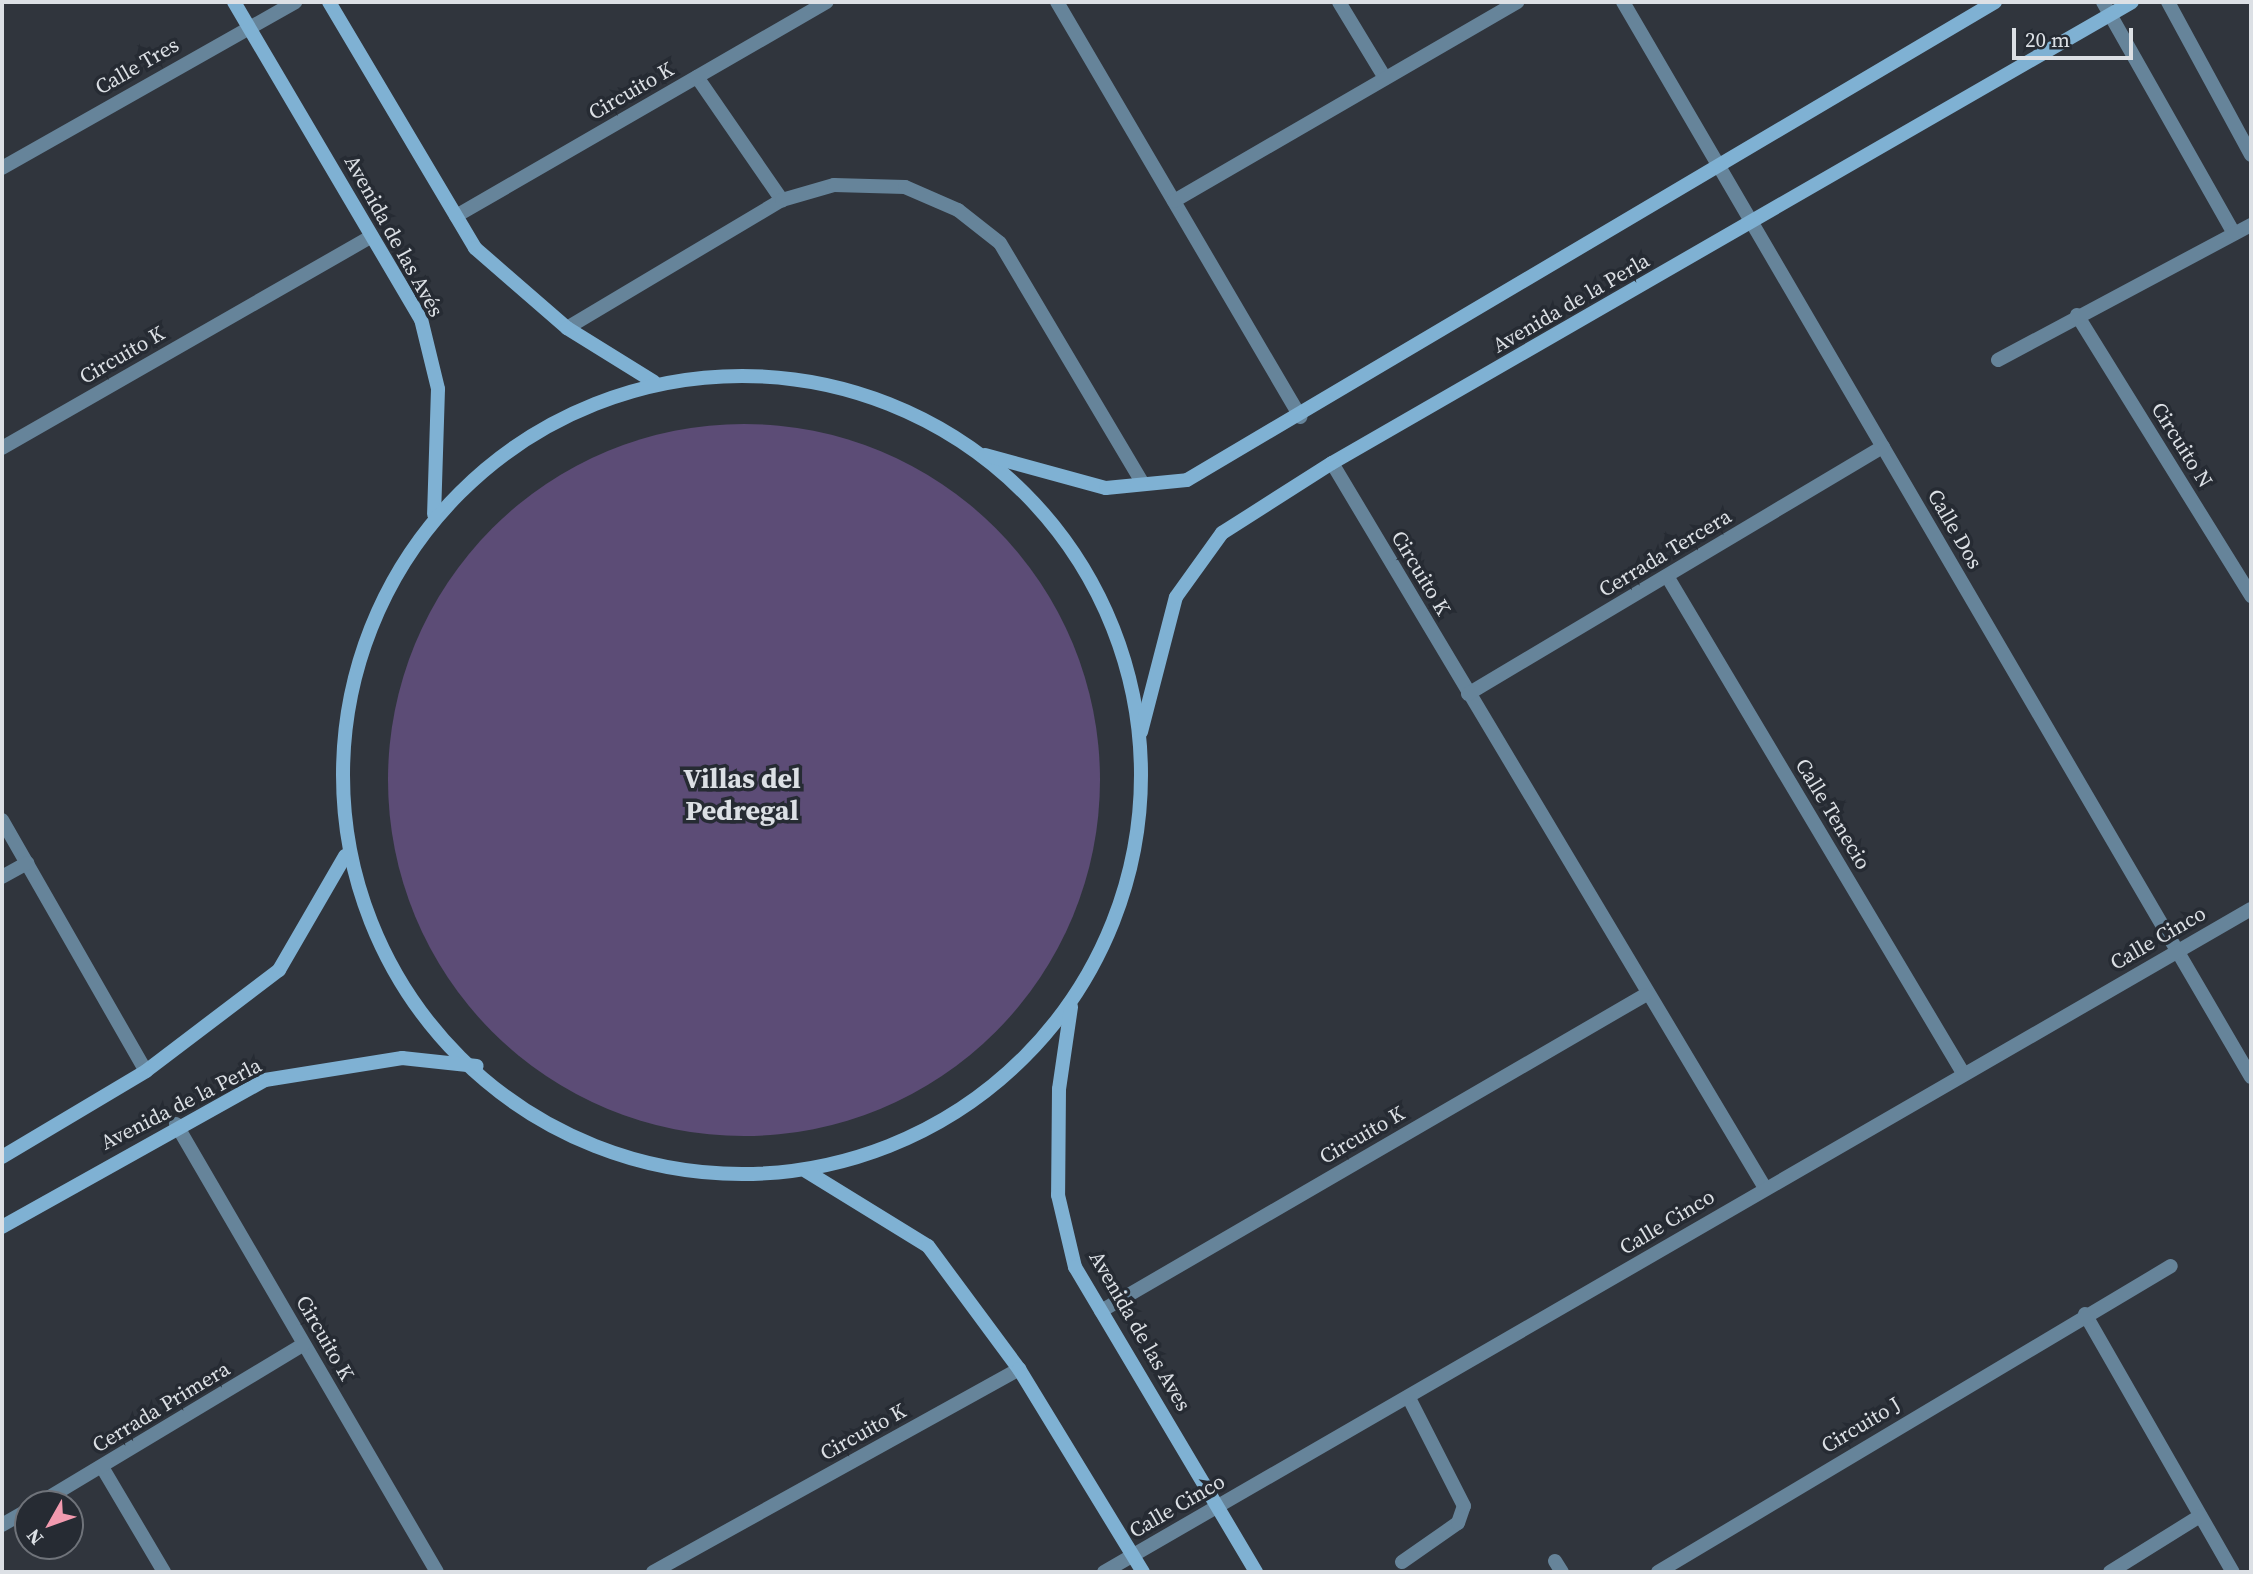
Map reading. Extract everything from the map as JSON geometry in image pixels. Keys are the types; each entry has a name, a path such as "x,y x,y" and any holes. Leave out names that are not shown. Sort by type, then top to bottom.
{"street":[{"name":"Avenida de las Avés","path":"234,2 421,319 438,389 434,514"},
{"name":"Calle Tres","path":"2,168 295,2"},
{"path":"329,2 475,248 567,328 654,382"},
{"name":"Circuito K","path":"456,216 827,2"},
{"path":"1057,2 1300,416"},
{"path":"1339,2 1385,78"},
{"path":"1174,201 1517,2"},
{"name":"Calle Dos","path":"1623,2 2251,1077"},
{"name":"Avenida de la Perla","path":"983,454 1106,488 1187,480 1300,416 1717,162 1995,2"},
{"name":"Avenida de la Perla","path":"1140,733 1175,597 1222,533 1332,463 1753,224 2107,8 2132,2"},
{"path":"2168,2 2251,155"},
{"path":"2107,8 2234,234"},
{"path":"697,77 782,200"},
{"path":"567,328 782,200 834,185 905,187 968,218 1000,243 1143,484"},
{"path":"1998,360 2077,315 2251,225"},
{"name":"Circuito K","path":"2,448 372,236"},
{"name":"Circuito N","path":"2077,315 2251,596"},
{"path":"769,374 869,396 983,454 1060,532 1108,615 1140,733 1140,829 1116,922 1071,1006 988,1092 908,1141 806,1171 721,1175 637,1161 558,1130 477,1066 420,1010 381,947 345,856 340,773 351,681 383,593 434,514 533,430 654,382 769,374"},
{"name":"Cerrada Tercera","path":"1468,694 1883,447"},
{"name":"Circuito K","path":"1332,463 1645,995 1765,1188"},
{"name":"Calle Tenecio","path":"1667,576 1963,1073"},
{"path":"2,820 146,1071"},
{"name":"Avenida de la Perla","path":"2,1157 146,1071 279,970 345,856"},
{"path":"2,877 27,863"},
{"name":"Calle Cinco","path":"1104,1572 1217,1506 1410,1401 1765,1188 2251,909"},
{"name":"Circuito K","path":"1101,1311 1645,995"},
{"name":"Avenida de las Aves","path":"1071,1006 1059,1089 1058,1195 1074,1267 1256,1572"},
{"name":"Avenida de la Perla","path":"2,1227 176,1124 265,1080 341,1063 402,1058 477,1066"},
{"name":"Circuito K","path":"176,1124 437,1572"},
{"path":"806,1171 928,1246 1019,1369 1143,1572"},
{"name":"Circuito J","path":"1658,1572 2085,1314 2171,1266"},
{"path":"2085,1314 2233,1572"},
{"name":"Cerrada Primera","path":"62,1490 304,1344"},
{"name":"Circuito K","path":"653,1572 1019,1369"},
{"path":"1402,1562 1458,1523 1464,1506 1410,1401"},
{"path":"102,1467 164,1572"},
{"path":"2110,1572 2200,1516"}],"shaded area":[{"path":"744,424 813,431 880,451 942,484 996,528 1040,582 1073,644 1093,711 1100,780 1093,849 1073,916 1040,978 996,1032 942,1076 880,1109 813,1129 744,1136 675,1129 608,1109 546,1076 492,1032 448,978 415,916 395,849 388,780 395,711 415,644 448,582 492,528 546,484 608,451 675,431"}],"district":[{"name":"Villas del Pedregal","path":"742,794"}]}
